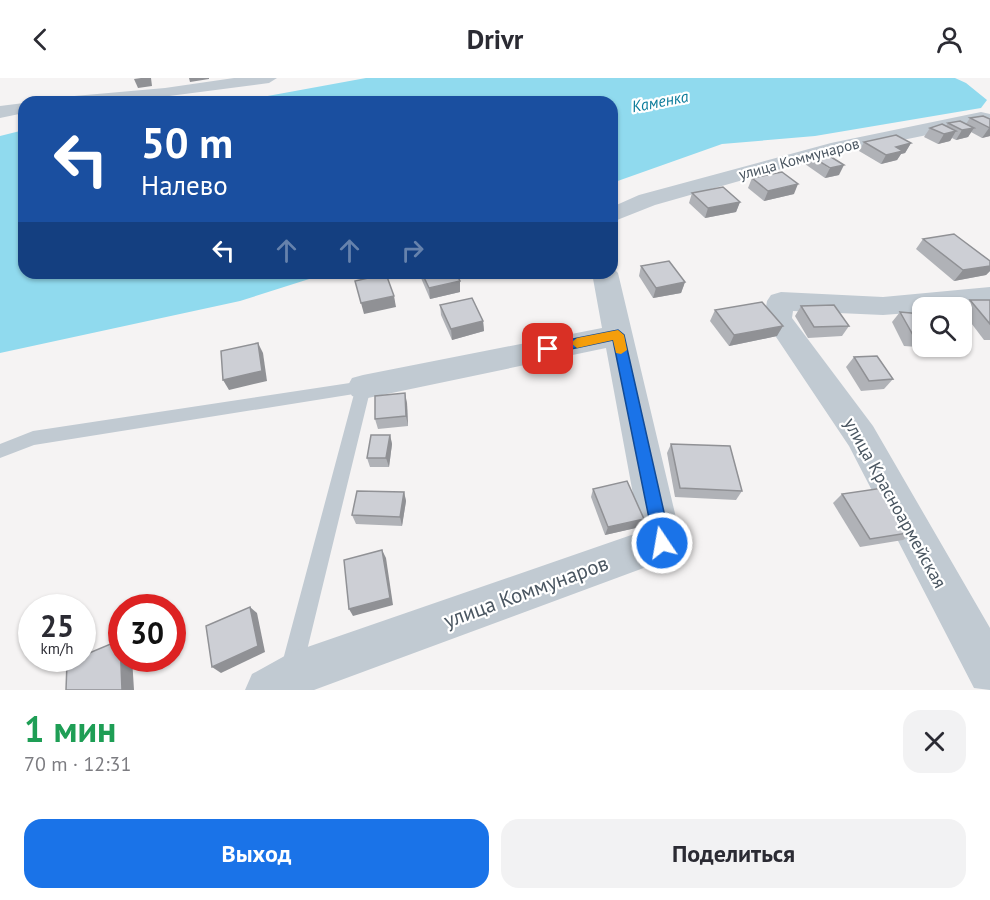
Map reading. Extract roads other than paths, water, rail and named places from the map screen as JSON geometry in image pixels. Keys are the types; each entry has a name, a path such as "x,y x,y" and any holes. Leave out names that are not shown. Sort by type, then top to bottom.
{"street":[{"path":"131,96 269,78"},
{"path":"0,112 18,109"},
{"name":"улица Коммунаров","path":"618,212 646,200 831,149 981,118 990,120"},
{"name":"улица Коммунаров","path":"279,683 662,543 605,279"},
{"name":"улица Красноармейская","path":"990,296 883,306 781,302 778,319 861,436 990,672"},
{"path":"363,387 618,335"}],"lane":[{"path":"0,451 33,438 363,387 279,683"}],"water":[{"name":"Каменка","path":"366,78 955,78 966,83 987,100 981,108 815,136 722,144 618,181 618,96 268,96"},
{"path":"18,132 18,279 309,279 240,301 0,353 0,136"}]}
